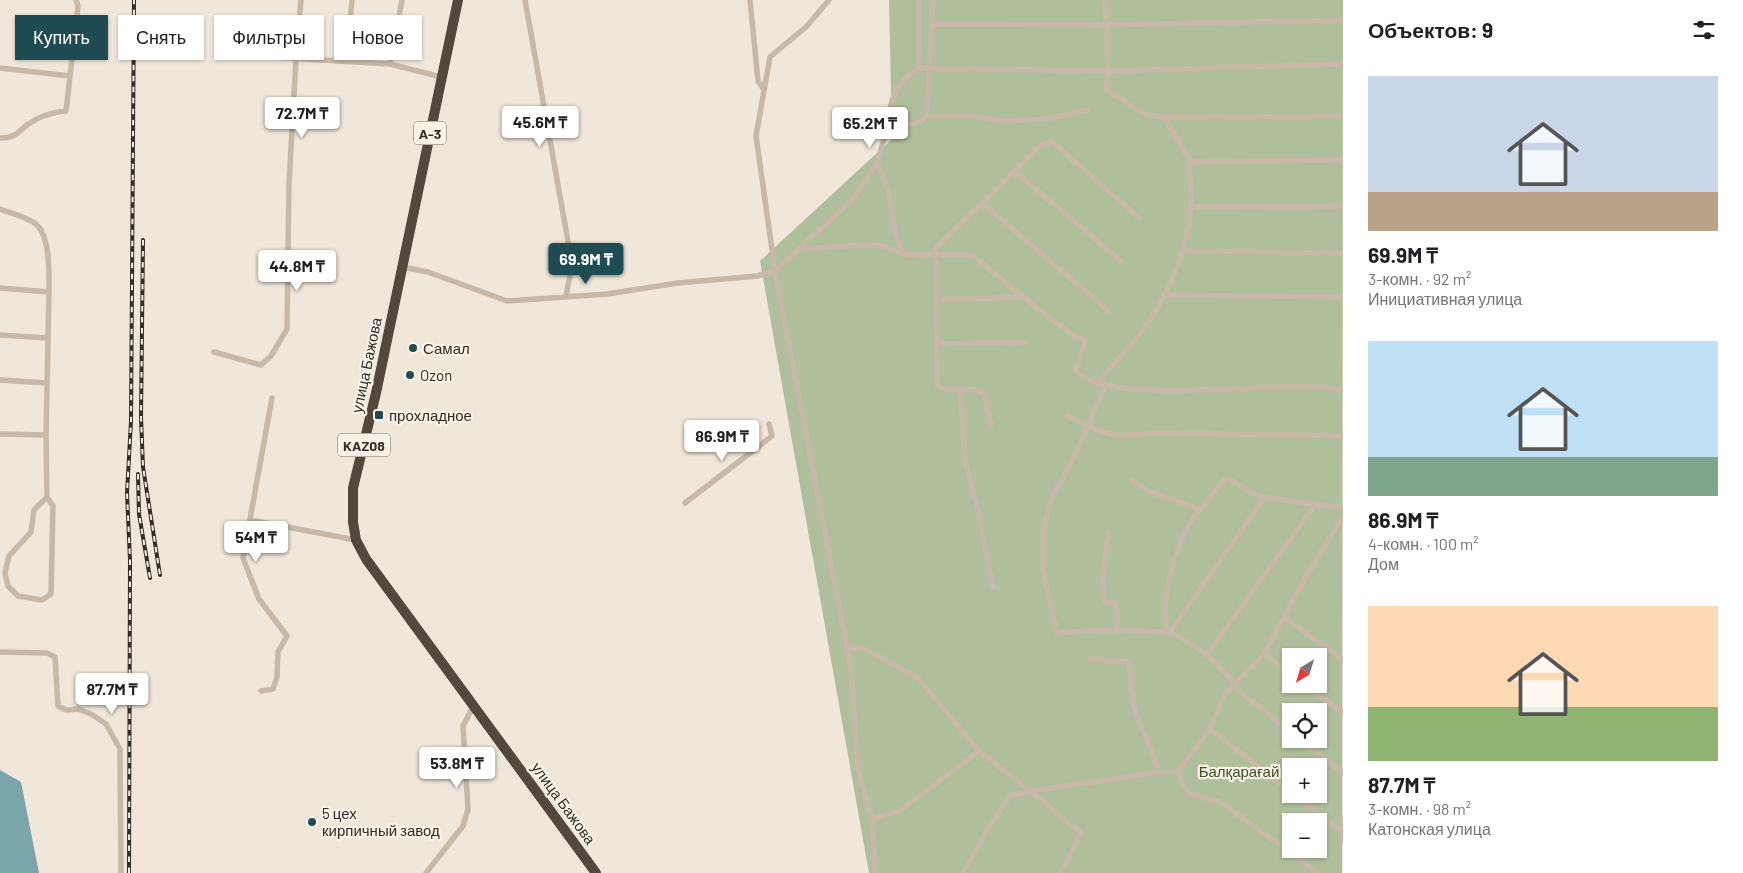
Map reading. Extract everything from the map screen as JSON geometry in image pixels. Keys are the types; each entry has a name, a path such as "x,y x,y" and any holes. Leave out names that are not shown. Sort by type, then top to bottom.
{"highway":[{"name":"улица Бажова","path":"458,0 353,488 353,522 356,540 366,559 596,873"}],"street":[{"path":"300,15 301,0"},
{"path":"350,15 352,0"},
{"path":"390,64 402,0"},
{"path":"525,0 569,247 571,271 566,296"},
{"path":"750,0 758,81 764,90"},
{"path":"829,0 807,26 770,57 756,136 775,271 805,417 850,668 858,770 872,819 875,873"},
{"path":"919,0 919,68"},
{"path":"927,116 931,68 933,0"},
{"path":"1105,0 1108,71 1106,89 1146,115 1164,117 1343,116"},
{"path":"0,138 16,136 27,125 53,112 66,111 77,3"},
{"path":"933,24 1106,24 1343,20"},
{"path":"214,352 261,365 271,356 283,340 287,329 289,184 296,60"},
{"path":"346,60 390,64 442,78"},
{"path":"402,267 428,272 507,301 756,276 775,271 854,199 876,163 886,132 890,102 907,76 919,68 1108,71 1343,64"},
{"path":"0,68 70,76"},
{"path":"886,132 891,128 920,122 927,116 972,116 1006,121 1047,119 1088,110"},
{"path":"1164,117 1191,162"},
{"path":"992,425 984,394 977,390 937,386 935,254 939,243 964,222 1037,148 1051,142 1139,218"},
{"path":"1191,162 1343,160"},
{"path":"1105,386 1100,380 1142,331 1164,295 1183,251 1193,208 1188,167 1191,162"},
{"path":"876,163 885,177 892,203 894,232 903,254"},
{"path":"1011,175 1019,176 1122,261"},
{"path":"982,203 1110,312"},
{"path":"1193,208 1343,206"},
{"path":"0,208 35,223 39,228 46,247 49,292 46,435 47,497 53,506 52,594 42,600 18,596 8,586 5,573 9,556 31,532 34,510 47,497"},
{"path":"799,249 883,246 903,254 972,255 1022,297 1077,338 1086,340 1076,371 1091,382 1105,386 1168,390 1343,390"},
{"path":"1183,251 1343,253"},
{"path":"0,288 49,292"},
{"path":"1164,295 1343,297"},
{"path":"937,300 1022,297"},
{"path":"0,335 48,338"},
{"path":"936,344 1026,342"},
{"path":"0,380 46,383"},
{"path":"1105,386 1071,464 1051,498 1043,532 1042,571 1057,632 1118,630 1169,632 1206,656 1227,673 1233,680 1232,686"},
{"path":"960,389 966,462 993,588"},
{"path":"262,691 273,689 277,677 278,652 287,636 259,599 243,558 272,398"},
{"path":"1067,416 1087,426 1121,436 1154,433 1343,436"},
{"path":"685,503 772,436 768,424"},
{"path":"0,434 46,435"},
{"path":"1169,632 1166,614 1169,578 1179,547 1199,511 1224,480 1230,479 1246,490 1265,497 1343,508"},
{"path":"1132,481 1148,491 1193,507 1199,511"},
{"path":"1169,632 1265,497"},
{"path":"1206,656 1315,504"},
{"path":"1178,771 1210,728 1225,694 1264,654 1305,578 1343,516"},
{"path":"250,520 356,540"},
{"path":"1108,533 1103,578 1104,599 1106,602 1113,602 1116,610 1118,630"},
{"path":"1284,618 1343,660"},
{"path":"846,646 866,650 917,678 978,751 1032,791 1082,833 1061,873"},
{"path":"0,652 47,653 55,658 58,706 66,710 78,710 91,714 106,724 120,749 121,873"},
{"path":"1264,654 1282,667"},
{"path":"1090,658 1129,662 1131,692 1140,724 1150,744 1158,772"},
{"path":"1232,686 1282,725"},
{"path":"1316,693 1343,713"},
{"path":"426,873 463,826 468,809 463,726 474,706"},
{"path":"1210,728 1282,785"},
{"path":"1311,748 1343,773"},
{"path":"872,819 899,811 978,751"},
{"path":"963,873 990,825 1010,796 1158,772 1178,771"},
{"path":"1178,771 1184,788 1190,794 1221,802 1318,873"},
{"path":"1305,803 1342,832"},
{"path":"1343,818 1343,841"}],"green space":[{"name":"Балқарағай","path":"889,0 1343,0 1342,873 869,873 760,261 892,139"}],"water":[{"path":"0,770 21,782 39,873 0,873"}],"railway":[{"path":"129,873 130,560 127,493 131,421 134,0"},
{"path":"143,240 141,417 143,467 160,575"},
{"path":"138,474 139,514 150,578"}],"place":[{"name":"Самал","path":"413,348"},
{"name":"Ozon","path":"410,375"},
{"name":"прохладное","path":"379,415"},
{"name":"5 цех кирпичный завод","path":"312,822"}]}
